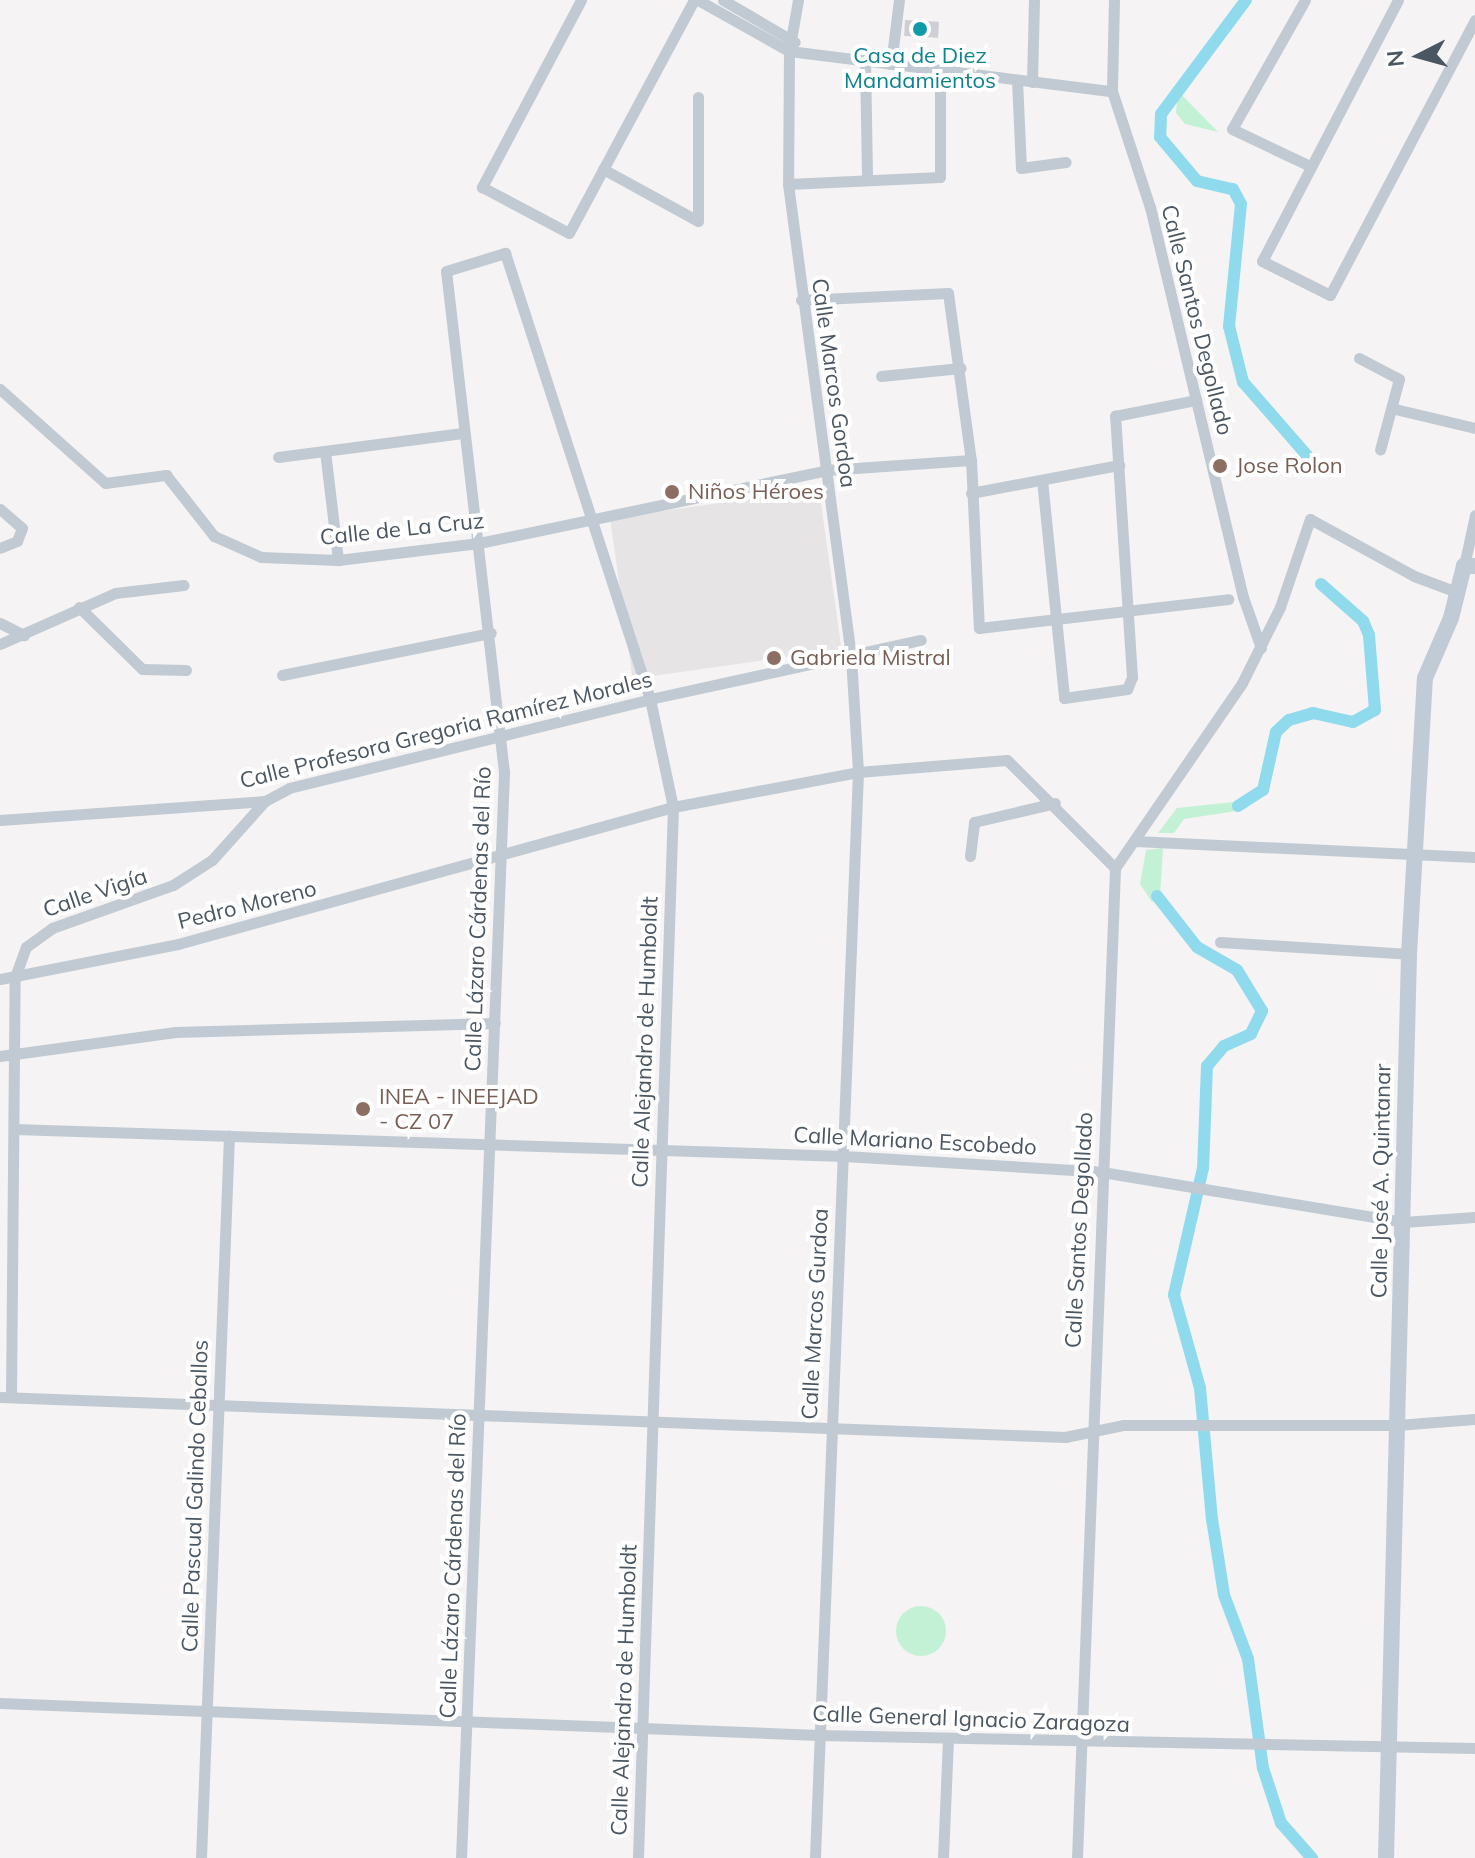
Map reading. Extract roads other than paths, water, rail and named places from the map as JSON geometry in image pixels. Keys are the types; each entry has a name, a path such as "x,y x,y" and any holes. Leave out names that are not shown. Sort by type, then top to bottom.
{"street":[{"path":"581,0 482,187 569,233 696,0 790,37"},
{"path":"723,0 740,17 795,50 1112,91"},
{"path":"795,50 790,37 798,0"},
{"path":"891,64 899,0"},
{"path":"1032,82 1034,0"},
{"name":"Calle Santos Degollado","path":"1114,0 1112,91 1150,207 1196,400 1261,648"},
{"path":"1305,0 1232,129 1310,166"},
{"path":"1398,0 1262,261 1330,295 1475,20"},
{"name":"Calle Marcos Gordoa","path":"795,50 788,184 801,300 851,657 858,772"},
{"path":"865,60 867,180"},
{"path":"788,184 940,177 940,71"},
{"path":"1017,80 1021,168 1066,162"},
{"path":"603,169 698,221 698,97"},
{"name":"Calle Alejandro de Humboldt","path":"446,271 505,253 595,518 650,699 673,807 638,1858"},
{"name":"Calle Lázaro Cárdenas del Río","path":"446,271 501,738 501,858 492,1145 461,1858"},
{"path":"801,300 948,293 961,368 971,460 979,628 1228,599"},
{"path":"1359,358 1399,379 1395,409 1380,450"},
{"path":"881,376 961,368"},
{"name":"Calle de La Cruz","path":"0,389 105,483 166,475 214,536 235,549 261,557 338,560 479,543 827,470 971,460"},
{"path":"1042,480 1064,698 1127,689 1129,612 1115,416 1196,400"},
{"path":"1395,409 1475,428"},
{"path":"278,457 464,433"},
{"path":"325,451 338,560"},
{"path":"971,493 1119,465"},
{"path":"0,509 22,528 17,541 0,548"},
{"name":"Calle José A. Quintanar","path":"1386,1858 1409,954 1425,678 1467,593 1475,515"},
{"path":"1115,868 1191,764 1261,648 1310,519 1414,576 1467,593"},
{"path":"0,644 115,593 184,585"},
{"path":"79,607 142,669 186,670"},
{"path":"0,623 24,635"},
{"path":"282,675 491,633"},
{"name":"Calle Profesora Gregoria Ramírez Morales","path":"0,820 265,801 289,788 650,699 921,640"},
{"name":"Pedro Moreno","path":"0,979 178,944 501,858 673,807 858,772 1007,760 1055,803 1115,868"},
{"name":"Calle Marcos Gurdoa","path":"815,1858 828,1426 844,1156 858,772"},
{"name":"Calle Vigía","path":"5,1397 14,1129 15,977 33,936 173,885 212,860 265,801"},
{"path":"970,856 974,822 1055,803"},
{"path":"1135,841 1475,857"},
{"name":"Calle Santos Degollado","path":"1077,1858 1083,1742 1090,1432 1115,868"},
{"path":"1220,942 1409,954"},
{"path":"0,1056 175,1032 495,1023"},
{"name":"Calle Mariano Escobedo","path":"14,1129 844,1156 1102,1172 1403,1222 1475,1217"},
{"name":"Calle Pascual Galindo Ceballos","path":"201,1858 229,1136"},
{"path":"5,1397 480,1412 1065,1437 1090,1432 1182,1426 1397,1425 1475,1419"},
{"name":"Calle General Ignacio Zaragoza","path":"0,1703 948,1739 1387,1750 1475,1748"},
{"path":"943,1858 948,1739"}],"waterway":[{"path":"1246,0 1161,114 1160,137 1197,181 1233,189 1241,204 1229,326 1243,382 1311,460"},
{"path":"1238,806 1263,790 1276,732 1289,720 1313,713 1353,722 1375,710 1369,635 1363,621 1321,584"},
{"path":"1157,896 1197,947 1237,970 1262,1011 1251,1034 1224,1046 1207,1066 1203,1168 1174,1295 1200,1388 1212,1519 1224,1595 1248,1659 1263,1768 1281,1823 1312,1858"}],"place":[{"name":"Casa de Diez Mandamientos","path":"920,29"},
{"name":"Jose Rolon","path":"1220,466"},
{"name":"Niños Héroes","path":"672,492"},
{"name":"Gabriela Mistral","path":"774,658"},
{"name":"INEA - INEEJAD - CZ 07","path":"363,1109"}]}
